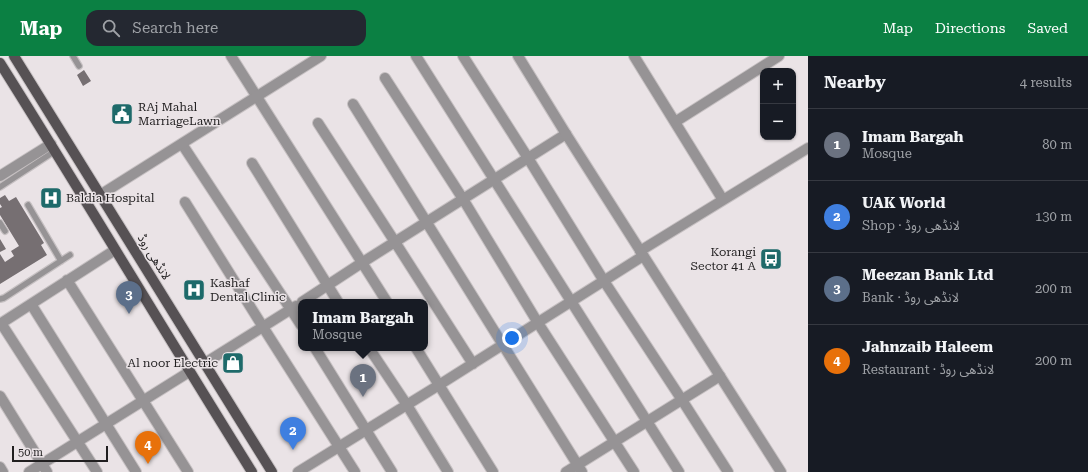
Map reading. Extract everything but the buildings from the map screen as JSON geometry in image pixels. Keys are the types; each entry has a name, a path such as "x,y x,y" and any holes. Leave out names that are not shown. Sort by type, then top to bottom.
{"main road":[{"name":"لانڈھی روڈ","path":"14,56 272,472"},
{"path":"0,63 252,472"}],"street":[{"path":"231,56 385,299"},
{"path":"100,195 321,56"},
{"path":"416,56 679,472"},
{"path":"463,56 604,280 728,472"},
{"path":"518,56 781,472"},
{"path":"675,122 780,56"},
{"path":"636,57 724,200"},
{"path":"385,78 463,199 538,322 634,472"},
{"path":"353,104 580,468"},
{"path":"318,123 473,364"},
{"path":"306,299 566,134"},
{"path":"182,144 298,320"},
{"path":"1,172 30,162 53,147"},
{"path":"298,472 571,302 642,253 808,148"},
{"path":"252,163 336,299"},
{"path":"185,202 355,472"},
{"path":"97,472 1,324 115,250"},
{"path":"67,280 188,472"},
{"path":"31,304 136,472"},
{"path":"205,363 298,304"},
{"path":"317,351 392,472"},
{"path":"371,351 407,405 448,472"},
{"path":"418,351 493,472"},
{"path":"29,472 45,468 78,441 189,372"},
{"path":"566,472 580,468 615,442 720,376"},
{"path":"0,396 45,468"},
{"path":"0,467 3,472"}],"lane":[{"path":"73,56 79,66"},
{"path":"0,187 30,162"},
{"path":"28,205 61,261"},
{"path":"0,223 5,231"},
{"path":"0,299 4,298 70,255"}],"place":[{"name":"RAj Mahal MarriageLawn","path":"122,114"},
{"name":"Baldia Hospital","path":"51,198"},
{"name":"Korangi Sector 41 A","path":"771,259"},
{"name":"Kashaf Dental Clinic","path":"194,290"},
{"name":"Meezan Bank Ltd","path":"129,314"},
{"name":"Al noor Electric","path":"233,363"},
{"name":"Imam Bargah","path":"363,397"},
{"name":"UAK World","path":"293,450"},
{"name":"Jahnzaib Haleem","path":"148,464"}]}
